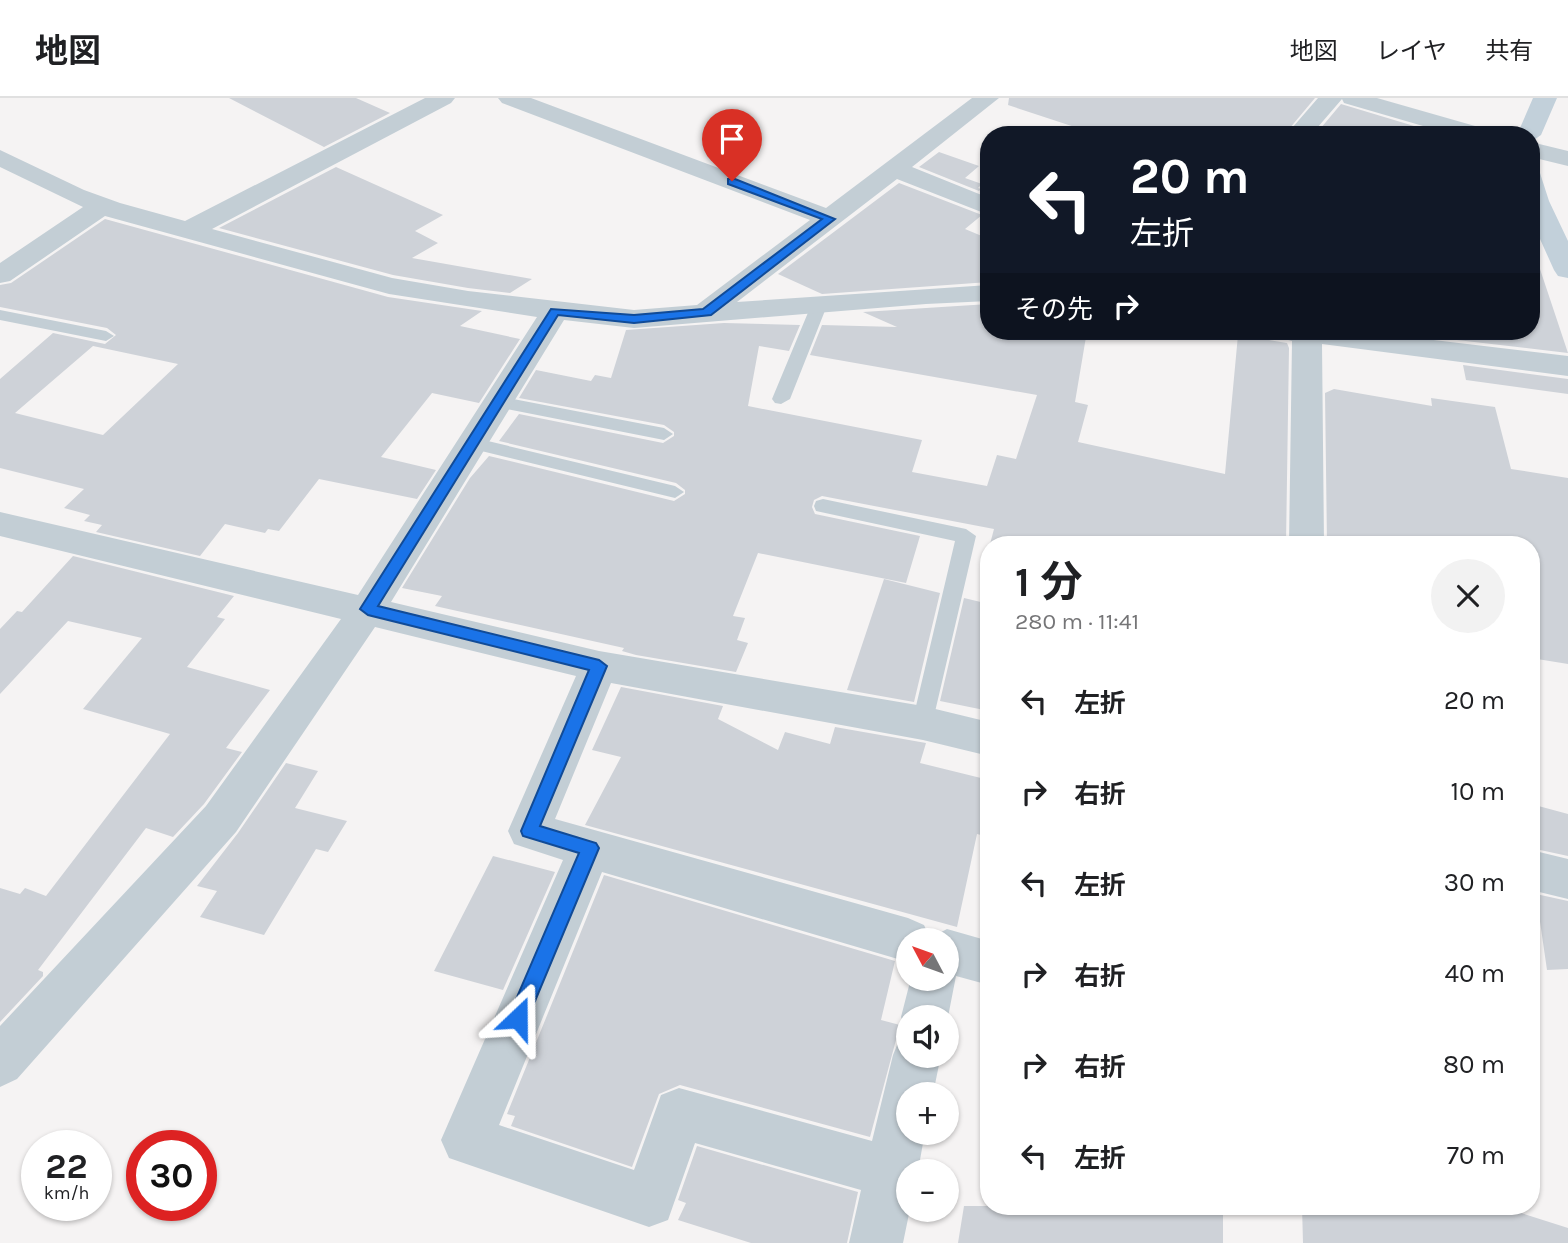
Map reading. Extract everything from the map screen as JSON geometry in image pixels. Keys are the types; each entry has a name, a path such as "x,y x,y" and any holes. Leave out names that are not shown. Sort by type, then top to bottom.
{"street":[{"path":"187,232 443,98"},
{"path":"510,98 830,219"},
{"path":"706,312 987,98"},
{"path":"1306,126 1331,98"},
{"path":"1352,98 1450,126"},
{"path":"1533,126 1545,98"},
{"path":"1540,151 1568,159"},
{"path":"0,158 102,206 187,232 389,286 555,311 634,319 820,303 980,294"},
{"path":"894,169 980,203"},
{"path":"0,275 102,206"},
{"path":"1540,221 1568,270"},
{"path":"0,1062 221,819 368,609 555,311"},
{"path":"1297,340 1306,536"},
{"path":"1361,340 1568,366"},
{"path":"0,524 368,609 599,666 923,723 980,737"},
{"path":"599,666 529,831 896,937"},
{"path":"590,848 467,1140 649,1201 679,1113 891,1172"},
{"path":"1540,872 1568,879"},
{"path":"959,954 980,960"},
{"path":"876,1243 897,1145"}],"lane":[{"path":"781,399 820,303"},
{"path":"0,315 106,336"},
{"path":"497,402 664,435"},
{"path":"471,443 675,492"},
{"path":"823,506 966,536 923,723"}],"building":[{"path":"229,98 356,98 390,113 324,147"},
{"path":"1009,98 1315,98 1292,126 1072,126 1008,105"},
{"path":"1341,104 1414,126 1323,126"},
{"path":"939,152 979,166 965,178 980,183 980,190 979,191 919,167"},
{"path":"336,167 443,215 415,231 438,243 412,258 532,279 510,293 468,288 393,275 219,228"},
{"path":"899,183 980,214 965,229 980,235 980,283 822,294 778,274"},
{"path":"105,219 388,297 482,311 460,326 520,339 479,403 432,393 381,457 436,470 417,499 319,479 279,531 268,529 265,533 225,524 200,556 96,532 102,525 84,521 90,515 64,508 84,489 0,468 0,379 53,333 105,344 116,335 107,328 0,307 0,285 11,283","holes":["93,346 178,364 103,435 15,413"]},
{"path":"1540,269 1568,353 1457,340 1540,340"},
{"path":"980,305 980,340 1085,340 1075,402 1088,405 1078,442 1225,474 1238,340 1287,343 1286,536 992,536 994,529 822,496 814,500 812,507 815,514 920,536 906,583 758,553 733,616 745,618 737,640 748,643 736,672 636,655 622,651 624,648 435,606 442,596 402,588 470,478 489,456 674,501 685,494 685,490 676,483 499,441 519,414 663,443 674,436 674,432 664,425 519,398 536,370 591,381 595,375 611,378 626,330 724,323 800,325 789,351 759,346 748,406 922,440 912,472 987,486 997,455 1016,459 1037,395 810,355 822,325 897,327 863,312"},
{"path":"1463,365 1568,379 1568,394 1466,380"},
{"path":"1334,389 1432,406 1431,398 1495,407 1511,469 1568,478 1568,664 1540,659 1540,536 1327,536 1325,393"},
{"path":"73,556 234,596 217,617 225,619 187,667 270,690 226,748 242,752 204,804 173,837 146,828 38,970 43,972 43,976 0,1022 0,888 20,894 25,888 46,896 170,734 83,709 142,638 68,621 0,694 0,629 17,611 22,612"},
{"path":"884,579 940,593 914,702 847,690"},
{"path":"964,598 980,602 980,709 940,701"},
{"path":"621,687 723,706 718,719 778,750 785,732 830,744 835,727 926,743 920,763 980,778 980,835 977,834 957,927 585,825 621,757 592,750"},
{"path":"286,763 318,771 295,808 347,821 328,852 316,849 264,935 200,917 217,891 197,886 238,833"},
{"path":"1540,806 1568,814 1568,856 1540,850"},
{"path":"493,856 555,872 503,990 434,971"},
{"path":"604,875 895,961 881,1020 896,1024 896,1040 870,1137 680,1085 659,1094 632,1167 511,1126 515,1116 507,1114"},
{"path":"1540,895 1568,901 1568,969 1547,970 1540,922"},
{"path":"697,1146 858,1192 847,1243 751,1243 678,1220 686,1203 678,1200"},
{"path":"964,1206 980,1206 980,1215 1223,1215 1223,1243 958,1243"},
{"path":"1302,1215 1527,1215 1568,1228 1568,1243 1303,1243"}],"route":[{"path":"518,1018 590,848 529,831 599,666 368,609 555,311 634,319 706,312 830,219 732,181"}]}
